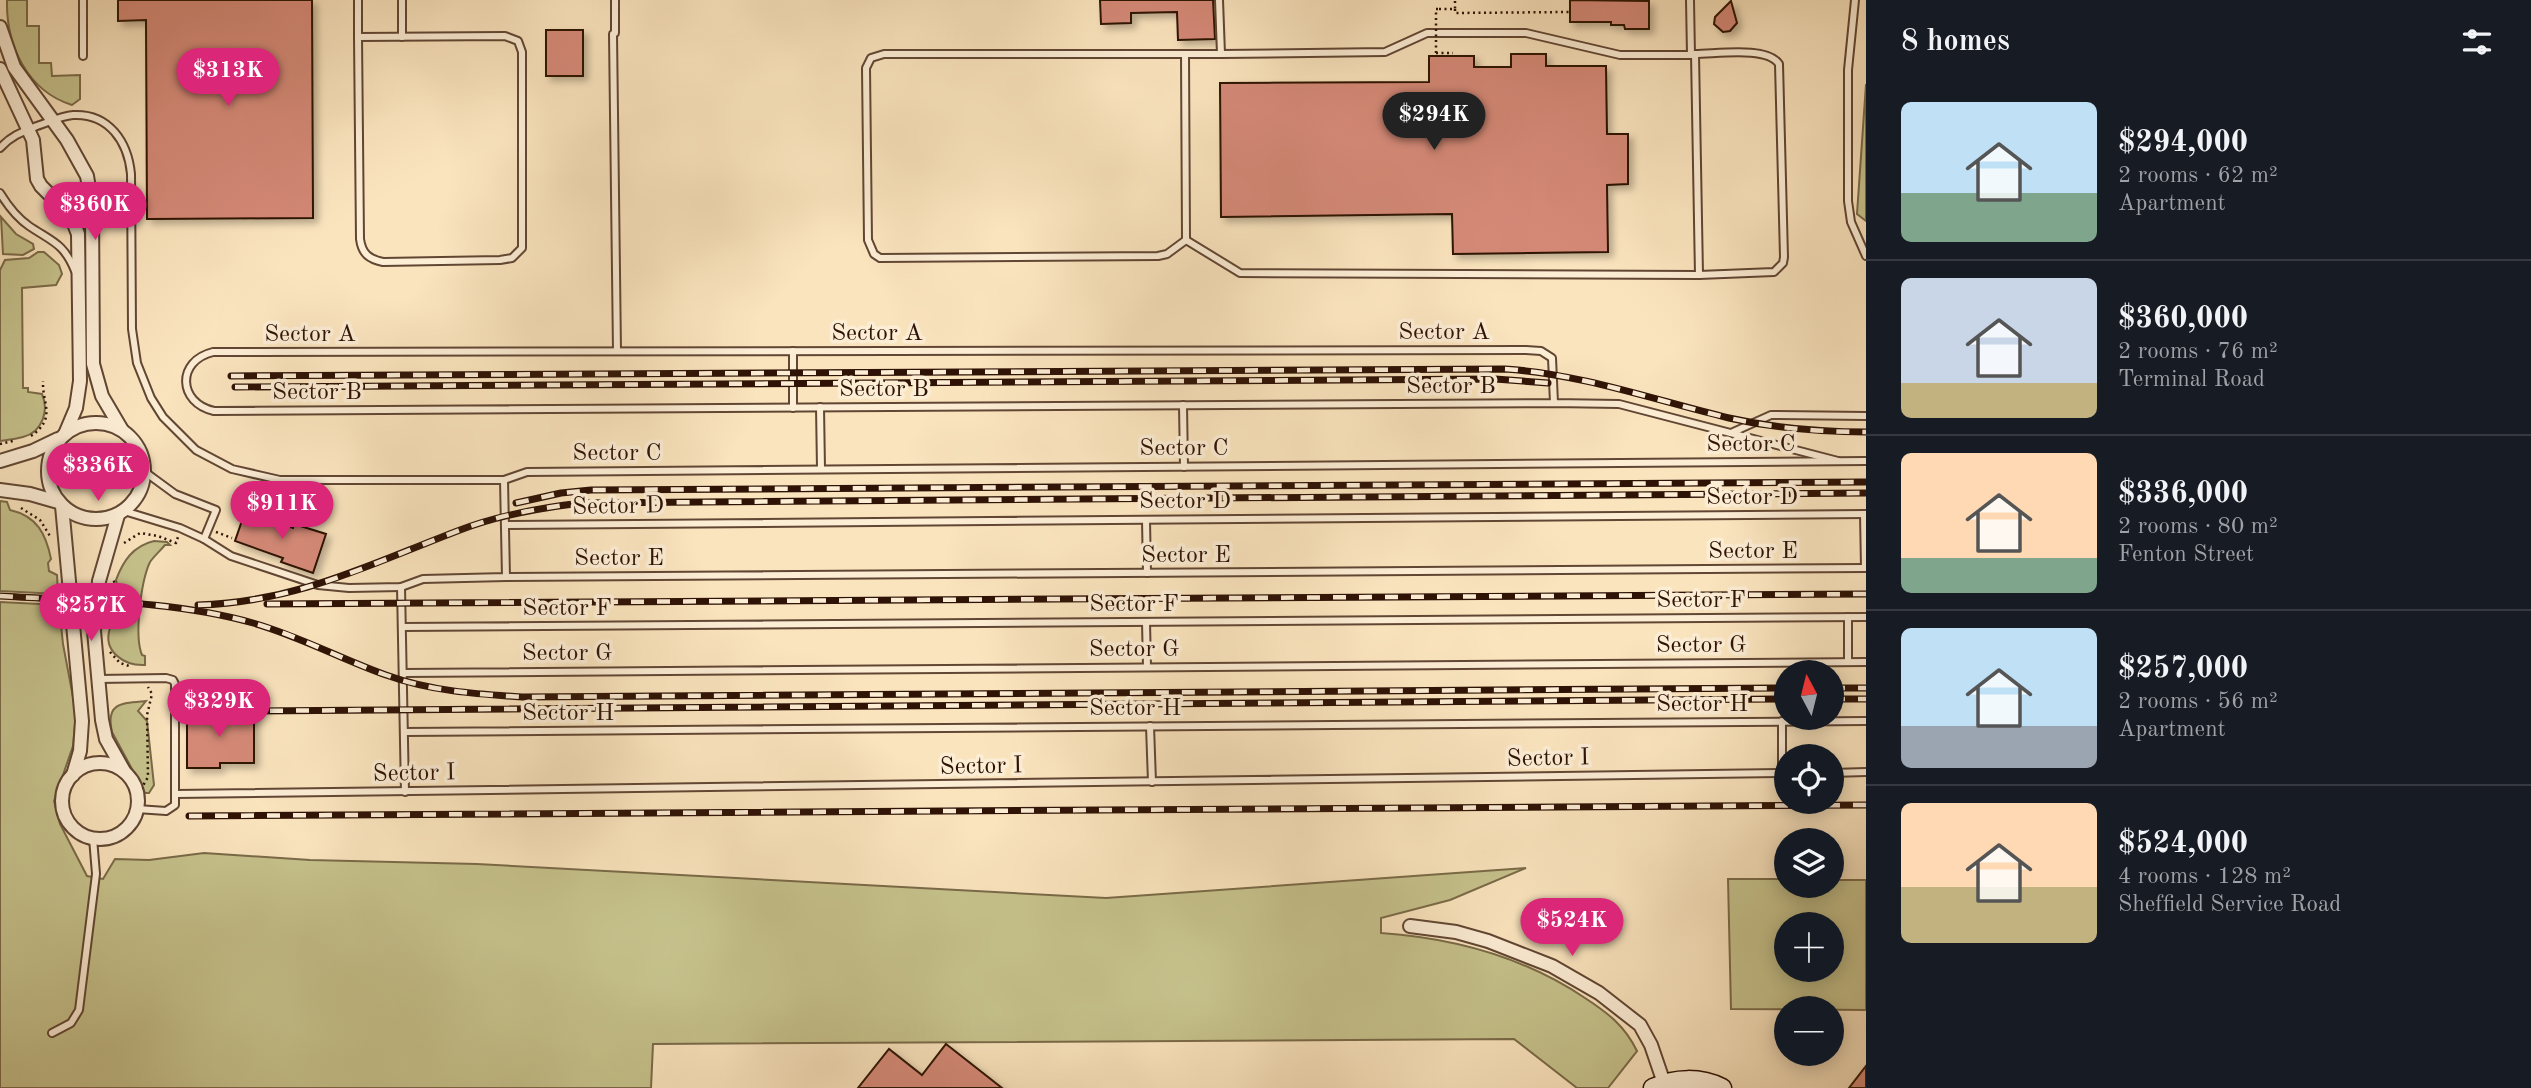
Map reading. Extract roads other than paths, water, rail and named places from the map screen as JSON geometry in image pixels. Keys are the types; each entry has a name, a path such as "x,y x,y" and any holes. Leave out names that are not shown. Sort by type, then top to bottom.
{"street":[{"path":"0,27 14,67 67,140 87,176 92,206 93,364 102,396 122,430 134,441 142,456 145,472 142,487 135,500 121,513 104,519 74,515 60,504 47,477 52,449 63,436 76,408 80,382 79,246 76,225 66,209 37,179 35,147 0,69"},
{"path":"0,461 33,451 78,426 93,422 122,430"},
{"path":"0,490 30,494 60,504"},
{"path":"60,504 82,721 80,751 73,775 63,795 66,818 82,834 93,838 114,836 123,831 130,824 137,809 138,794 135,785 106,739 94,631 99,581 121,513"},
{"path":"73,775 92,764 114,766 124,771"},
{"path":"1410,926 1456,932 1488,941 1552,966 1599,993 1640,1025 1651,1045 1659,1086 1684,1080 1702,1081 1723,1088"}],"lane":[{"path":"83,0 83,56"},
{"path":"358,0 358,37 360,239 365,255 383,261 512,258 518,254 523,239 520,46 512,37 505,36 358,37"},
{"path":"402,0 402,37"},
{"path":"615,0 613,34 617,351"},
{"path":"1219,0 1221,54"},
{"path":"1690,0 1699,275"},
{"path":"1855,0 1848,69 1848,201 1854,231 1866,256"},
{"path":"1185,54 1186,240 1175,250 1158,256 880,258 874,254 868,240 866,81 868,62 877,55 1385,52 1427,33 1526,33 1620,55 1768,54 1775,58 1779,64 1781,84 1783,263 1774,272 1699,275 1254,274 1240,273 1186,240"},
{"name":"Sector C","path":"0,148 15,134 73,115 95,117 111,128 125,146 130,159 132,329 137,363 151,398 163,416 196,450 232,470 280,480 504,480 527,472 1866,461"},
{"path":"0,193 16,215 58,243 74,269 79,289"},
{"path":"793,351 793,408"},
{"name":"Sector A","path":"214,411 204,409 194,401 186,382 193,361 213,352 1541,351 1552,358 1554,403"},
{"name":"Sector B","path":"214,411 1619,404 1838,461"},
{"path":"1183,405 1184,467"},
{"path":"820,407 821,469"},
{"path":"1731,433 1771,415 1866,416"},
{"path":"145,472 175,494 216,510 204,539"},
{"path":"504,480 506,577"},
{"name":"Sector E","path":"121,513 180,528 231,556 318,585 349,588 401,587 423,579 506,577 1866,568"},
{"path":"1865,514 1866,568"},
{"name":"Sector D","path":"505,525 1865,514"},
{"path":"1146,520 1147,573"},
{"path":"401,587 405,792"},
{"path":"1848,662 1849,617"},
{"name":"Sector F","path":"401,627 1866,617"},
{"path":"1146,622 1147,667"},
{"name":"Sector G","path":"402,673 1866,662"},
{"path":"98,679 170,678 175,684 175,805 170,810 137,809"},
{"name":"Sector H","path":"404,732 1774,721"},
{"name":"Sector H","path":"1844,721 1866,721"},
{"path":"1150,726 1152,782"},
{"path":"1844,773 1866,772"},
{"name":"Sector I","path":"176,794 1774,774"},
{"path":"52,1032 71,1023 79,1010 96,874 93,838"}],"railway":[{"path":"231,376 1505,369 1590,382 1746,421 1797,429 1866,432"},
{"path":"235,387 1495,379 1548,383"},
{"path":"516,503 561,493 591,490 1866,482"},
{"path":"198,605 268,597 301,589 489,520 581,503 1866,493"},
{"path":"267,604 1866,594"},
{"path":"0,596 127,603 222,615 270,628 369,669 419,685 522,697 1774,688"},
{"path":"1844,688 1866,688"},
{"path":"244,711 1774,699"},
{"path":"1844,699 1866,699"},
{"path":"189,816 1866,805"}]}
